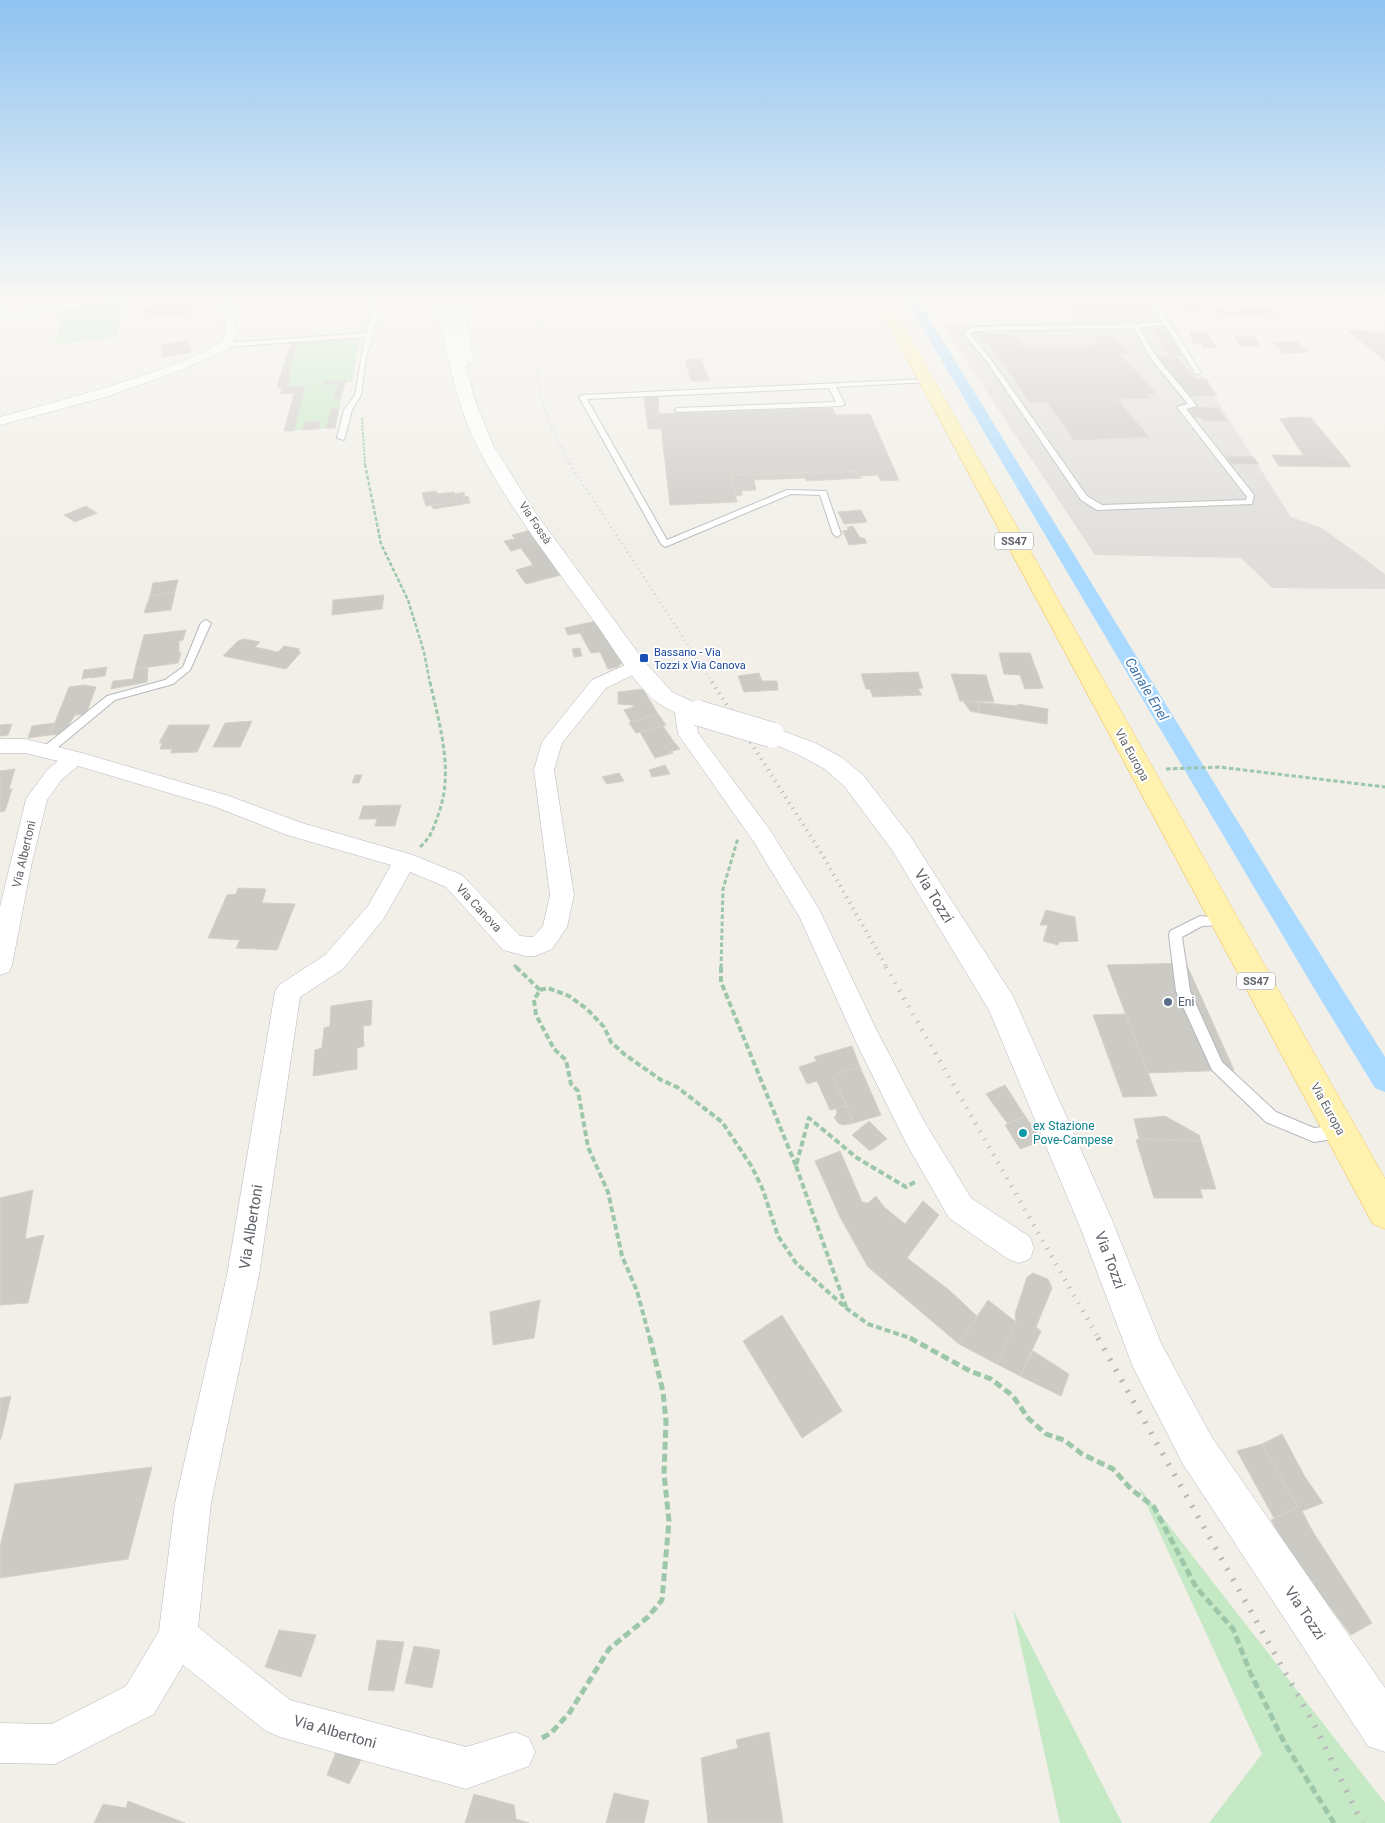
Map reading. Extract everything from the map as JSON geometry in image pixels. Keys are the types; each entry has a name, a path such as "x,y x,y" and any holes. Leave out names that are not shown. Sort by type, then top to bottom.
{"main road":[{"name":"Via Fossà","path":"462,382 466,401 484,445 527,512 636,666 664,697 691,709 772,735"},
{"name":"Via Europa","path":"927,382 1385,1212"},
{"name":"Via Tozzi","path":"772,735 807,749 854,780 901,843 1002,1005 1100,1232 1146,1354 1197,1450 1385,1728"}],"street":[{"path":"0,421 110,391 135,382"},
{"name":"Via Canova","path":"76,758 221,801 295,828 405,861 454,881 512,943 522,947 532,947 546,940 555,931 561,914 562,895 544,770 552,742 599,684 636,666"},
{"path":"691,709 688,734 762,836 811,915 865,1034 915,1132 960,1208 1019,1248"},
{"path":"0,746 25,746 76,758"},
{"name":"Via Albertoni","path":"0,965 21,862 37,799 56,774 76,758"},
{"name":"Via Albertoni","path":"0,1743 55,1744 140,1700 178,1636 193,1503 243,1275 288,992 334,962 376,912 405,861"},
{"name":"Via Albertoni","path":"178,1636 280,1717 466,1768 514,1752"}],"lane":[{"path":"341,438 348,410 356,398 359,382"},
{"path":"838,534 823,493 790,492 665,544 582,397 909,382"},
{"path":"1004,382 1084,498 1092,505 1100,508 1249,502 1251,497 1181,407 1193,406 1173,382"},
{"path":"678,410 841,404 832,387"},
{"path":"46,751 111,698 169,682 187,668 206,623"},
{"path":"1224,922 1200,921 1176,935 1183,991 1217,1066 1271,1117 1314,1135 1340,1132"}],"path":[{"path":"356,398 362,411 364,459 381,544 408,600 424,652 448,764 445,799 429,839 405,861"},
{"path":"1162,769 1218,767 1385,787"},
{"path":"745,813 723,889 721,982 796,1166 846,1308"},
{"path":"512,943 514,966 540,990"},
{"path":"514,1752 551,1733 570,1712 609,1649 648,1617 662,1600 669,1521 664,1474 666,1422 663,1392 638,1291 622,1256 618,1230 613,1220 608,1192 588,1147 578,1091 571,1084 566,1060 554,1049 536,1015 534,1000 540,990 548,988 569,996 587,1008 604,1027 612,1042 624,1054 661,1080 677,1087 722,1122 744,1158 752,1167 763,1190 778,1236 796,1263 846,1308 868,1324 910,1338 970,1371 991,1379 1013,1396 1028,1418 1046,1434 1064,1440 1082,1454 1113,1469 1131,1489 1154,1507 1196,1587 1233,1629 1250,1672 1284,1742 1334,1823"},
{"path":"796,1166 809,1118 857,1158 906,1187 938,1171"}],"shaded area":[{"path":"980,382 1205,382 1291,517 1322,528 1385,574 1385,589 1272,588 1241,558 1095,555"}],"green space":[{"path":"279,382 351,382 345,383 335,428 284,431 294,393 280,394 282,388 277,387"},
{"path":"1138,1486 1385,1803 1385,1823 1209,1823 1262,1754"},
{"path":"1013,1610 1122,1823 1060,1823"}],"building":[{"path":"278,382 288,382 290,387 305,386 294,431 284,431 294,393 280,394 282,388 277,387"},
{"path":"324,382 345,382 340,399 334,399 337,384 323,385"},
{"path":"1016,382 1146,382 1156,393 1147,394 1151,398 1117,399 1149,437 1074,440 1047,402 1030,403"},
{"path":"1176,382 1208,382 1217,396 1189,396"},
{"path":"658,396 659,413 646,414 644,397"},
{"path":"1184,407 1218,408 1227,421 1203,421 1200,417 1190,417"},
{"path":"339,408 335,428 326,428 331,409"},
{"path":"832,408 836,415 870,414 899,480 881,481 878,475 858,476 857,471 731,475 737,502 670,505 660,418 647,419 646,414"},
{"path":"1295,417 1311,418 1343,456 1303,455 1280,419"},
{"path":"660,418 661,429 648,429 647,419"},
{"path":"320,421 319,429 302,430 305,422"},
{"path":"1272,455 1343,456 1351,467 1279,466"},
{"path":"1226,456 1253,457 1259,464 1231,464"},
{"path":"857,471 858,476 862,478 806,481 805,478 754,480 756,490 742,491 742,495 736,496 731,475"},
{"path":"436,491 438,494 454,492 457,502 426,506 422,493"},
{"path":"464,492 465,497 468,496 470,503 434,509 431,506 457,502 455,494"},
{"path":"86,506 97,513 75,522 64,515"},
{"path":"861,510 867,522 844,524 838,512"},
{"path":"853,526 860,538 864,538 867,543 849,545 843,531 848,530 847,527"},
{"path":"531,530 561,575 526,584 516,570 533,565 521,548 511,551 504,541 515,539 512,535"},
{"path":"178,580 175,592 150,596 153,583"},
{"path":"175,592 171,610 144,613 150,596"},
{"path":"384,595 382,609 332,615 333,600"},
{"path":"596,621 622,663 617,667 608,669 600,652 591,653 580,633 568,635 565,628"},
{"path":"186,630 183,640 179,641 179,653 181,653 178,663 135,669 144,635"},
{"path":"244,639 260,642 255,647 278,652 284,646 300,649 298,651 301,652 286,669 223,656 238,641"},
{"path":"580,648 582,656 574,657 572,649"},
{"path":"999,653 1030,653 1043,688 1025,689 1020,675 1004,674"},
{"path":"107,667 105,676 90,678 92,669"},
{"path":"148,668 147,682 111,689 113,681 133,679 135,669"},
{"path":"92,669 90,677 82,679 84,670"},
{"path":"918,672 923,688 918,689 922,695 873,697 870,689 866,689 861,674"},
{"path":"759,673 762,681 777,681 778,690 744,692 738,676"},
{"path":"951,674 986,675 994,702 960,701"},
{"path":"84,685 96,687 86,714 75,715 63,734 50,735 69,687"},
{"path":"643,689 658,714 631,722 624,710 634,707 632,705 618,704 618,692"},
{"path":"963,701 974,702 979,707 979,713 970,711"},
{"path":"974,702 1017,706 1018,704 1048,709 1047,724 979,713 979,707"},
{"path":"658,714 666,725 636,733 629,723"},
{"path":"252,721 240,747 213,747 225,723"},
{"path":"54,723 50,735 28,738 32,726"},
{"path":"12,724 8,735 0,736 0,725"},
{"path":"169,725 210,725 197,752 171,753 172,749 160,749 162,743 159,743"},
{"path":"663,726 674,742 664,746 669,752 673,753 655,758 640,732"},
{"path":"674,742 680,749 669,752 664,746"},
{"path":"665,765 670,774 652,777 649,770"},
{"path":"15,769 9,789 12,789 5,811 0,812 0,771"},
{"path":"619,773 624,781 607,784 602,777"},
{"path":"355,775 362,775 359,783 352,783"},
{"path":"401,805 395,826 375,826 377,819 359,819 363,806"},
{"path":"238,888 266,889 262,903 295,904 277,950 236,948 240,940 208,938 227,895 236,894"},
{"path":"1046,910 1075,917 1078,941 1059,942 1058,945 1043,941 1048,925 1040,925"},
{"path":"1186,963 1234,1070 1148,1073 1107,965"},
{"path":"372,1000 371,1025 363,1026 364,1046 357,1048 357,1069 313,1076 315,1050 322,1048 324,1028 330,1026 331,1006"},
{"path":"1126,1014 1157,1096 1123,1097 1093,1015"},
{"path":"852,1046 860,1067 833,1075 846,1106 830,1110 817,1081 807,1084 799,1067 817,1061 814,1057"},
{"path":"860,1067 881,1115 854,1123 833,1075"},
{"path":"1005,1085 1025,1116 1007,1123 986,1094"},
{"path":"846,1106 854,1123 843,1125 838,1123 834,1117 837,1114 836,1108"},
{"name":"ex Stazione Pove-Campese","path":"1025,1116 1042,1141 1020,1149 1005,1125"},
{"path":"1165,1116 1199,1135 1201,1141 1139,1139 1134,1119"},
{"path":"869,1121 887,1139 870,1151 852,1135"},
{"path":"1136,1140 1201,1141 1216,1189 1200,1189 1203,1198 1154,1198"},
{"path":"840,1151 862,1202 868,1203 876,1196 884,1207 905,1224 923,1201 939,1215 907,1258 949,1290 978,1317 959,1344 868,1267 840,1217 815,1161"},
{"path":"33,1190 25,1239 44,1235 28,1303 0,1305 0,1198"},
{"path":"1033,1273 1048,1279 1052,1288 1036,1327 1041,1331 1020,1376 997,1364 1016,1322 1015,1314 1027,1277"},
{"path":"540,1300 534,1338 493,1345 490,1312"},
{"path":"988,1300 1016,1322 997,1364 959,1344"},
{"path":"782,1315 842,1411 802,1438 743,1341"},
{"path":"1033,1351 1069,1374 1061,1396 1020,1376"},
{"path":"11,1396 1,1439 0,1439 0,1398"},
{"path":"1282,1434 1305,1477 1323,1503 1302,1511 1313,1532 1372,1623 1351,1635 1330,1607 1328,1609 1287,1548 1271,1520 1298,1507 1262,1444"},
{"path":"1262,1444 1298,1507 1274,1518 1237,1451"},
{"path":"152,1467 128,1559 0,1578 0,1547 15,1484"},
{"path":"279,1630 316,1635 301,1677 265,1667"},
{"path":"377,1640 404,1642 394,1691 368,1690"},
{"path":"414,1646 440,1650 432,1688 405,1683"},
{"path":"769,1732 783,1823 708,1823 701,1758 738,1748 736,1740"},
{"path":"341,1739 367,1748 349,1784 327,1775"},
{"path":"614,1793 649,1801 644,1823 606,1823"},
{"path":"474,1794 514,1805 516,1819 529,1823 465,1823"},
{"path":"128,1801 185,1823 94,1823 103,1804 126,1808"}],"waterway":[{"name":"Canale Enel","path":"963,382 1324,983 1385,1080"}],"railway":[{"path":"538,382 542,400 554,433 570,465"},
{"path":"570,464 713,683"},
{"path":"712,682 822,854 887,968"},
{"path":"886,967 1099,1339"},
{"path":"1098,1338 1314,1724 1362,1823"}],"place":[{"name":"Bassano - Via Tozzi x Via Canova","path":"644,658"},
{"name":"Eni","path":"1168,1002"},
{"name":"ex Stazione Pove-Campese","path":"1023,1133"}]}
